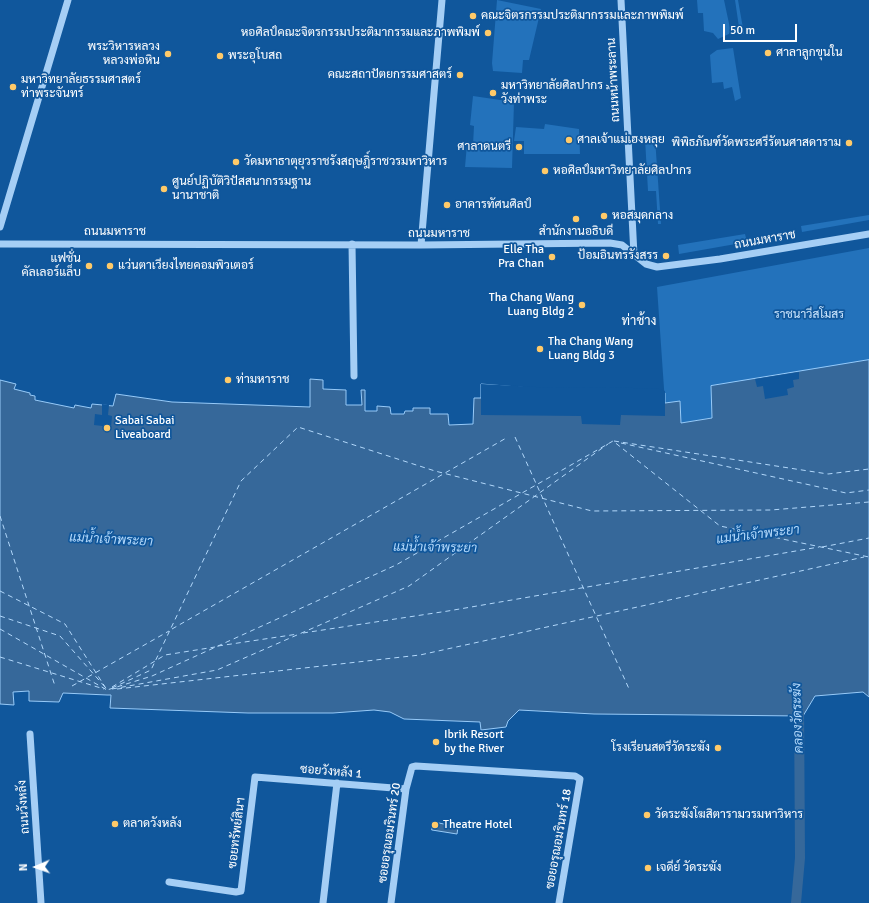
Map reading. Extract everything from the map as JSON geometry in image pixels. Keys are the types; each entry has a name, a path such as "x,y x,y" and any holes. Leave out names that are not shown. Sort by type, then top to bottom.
{"street":[{"path":"0,227 68,0"},
{"path":"421,245 442,0"},
{"name":"ถนนหน้าพระลาน","path":"621,0 634,254"},
{"name":"ถนนมหาราช","path":"0,244 421,245 610,243 622,245 646,264 657,267 720,259 869,234"},
{"path":"352,244 354,376"},
{"name":"ถนนวังหลัง","path":"30,734 41,903"},
{"name":"ซอยอรุณอมรินทร์ 18","path":"412,767 416,766 575,776 580,779 559,903"},
{"name":"ซอยอรุณอมรินทร์ 20","path":"391,903 406,789 412,767"},
{"name":"ซอยวังหลัง 1","path":"255,777 406,789"},
{"name":"ซอยทรัพย์สินฯ","path":"169,882 236,892 241,891 255,777"},
{"path":"323,903 337,783"}],"green space":[{"path":"497,0 541,9 529,60 523,60 522,73 493,71 492,63"},
{"path":"697,0 724,0 731,33 718,39 713,33 704,31 703,13 698,13"},
{"path":"735,0 738,0 744,34 740,34"},
{"path":"733,48 741,98 735,101 732,87 724,89 723,82 712,83 710,55 717,50"},
{"path":"473,96 514,102 512,168 465,167 467,144 473,145 474,126 470,125"},
{"path":"545,124 579,129 580,154 524,154 524,141 514,141 516,127 544,129"},
{"path":"655,138 661,224 658,224 656,191 648,191 645,139"},
{"path":"869,215 869,220 802,232 801,226"},
{"path":"745,234 747,242 679,254 678,245"},
{"name":"ราชนาวีสโมสร","path":"869,248 869,361 711,386 712,418 681,423 665,403 657,287"}],"water":[{"name":"แม่น้ำเจ้าพระยา","path":"869,360 869,697 863,692 815,696 803,716 594,714 519,710 508,721 506,727 481,730 480,722 404,719 390,712 374,710 333,713 248,713 110,708 111,695 63,693 59,702 29,701 29,691 13,692 14,705 0,704 0,380 16,384 14,389 30,393 30,395 35,396 35,400 74,408 75,405 91,408 92,404 113,406 116,394 172,402 310,407 310,379 323,380 323,389 346,390 346,405 362,405 361,390 365,390 365,411 377,411 377,406 390,407 391,414 404,414 405,411 413,411 413,408 430,408 430,414 448,414 449,425 473,424 474,398 481,398 481,384 554,390 665,393 665,403 680,401 681,423 712,418 711,386"},
{"path":"434,822 458,827 457,834 432,830"}],"pier":[{"path":"799,372 799,379 793,380 794,387 787,389 788,395 765,399 763,386 757,387 755,379"},
{"path":"481,384 554,388 608,387 659,389 665,391 665,416 621,415 620,425 582,424 581,416 481,415"},
{"path":"102,404 109,405 108,415 112,416 111,427 94,425 95,414 102,415"}],"waterway":[{"name":"คลองวัดระฆัง","path":"796,903 800,858 799,703"}],"ferry route":[{"path":"112,688 151,670 241,481 298,427 435,471 592,511 771,510 869,502"},
{"path":"172,629 508,437"},
{"path":"515,437 630,691"},
{"path":"0,591 65,624 107,690 152,676 396,565 613,441 720,526 869,557"},
{"path":"614,441 828,474 869,469"},
{"path":"621,443 846,493 869,490"},
{"path":"112,689 217,670 409,586 608,444"},
{"path":"0,516 55,686"},
{"path":"822,547 869,538"},
{"path":"303,633 448,611 819,547"},
{"path":"117,689 420,655 864,557"},
{"path":"0,616 60,636 105,687"},
{"path":"0,629 107,690"},
{"path":"72,686 169,631"},
{"path":"218,646 298,634"},
{"path":"112,687 165,655 215,647"},
{"path":"0,657 104,689"}],"place":[{"name":"คณะจิตรกรรมประติมากรรมและภาพพิมพ์","path":"473,16"},
{"name":"หอศิลป์คณะจิตรกรรมประติมากรรมและภาพพิมพ์","path":"488,33"},
{"name":"ศาลาลูกขุนใน","path":"768,53"},
{"name":"พระวิหารหลวง หลวงพ่อหิน","path":"168,54"},
{"name":"พระอุโบสถ","path":"220,56"},
{"name":"คณะสถาปัตยกรรมศาสตร์","path":"460,75"},
{"name":"มหาวิทยาลัยธรรมศาสตร์ ท่าพระจันทร์","path":"13,87"},
{"name":"มหาวิทยาลัยศิลปากร วังท่าพระ","path":"493,93"},
{"name":"ศาลเจ้าแม่เฮงหลุย","path":"569,140"},
{"name":"พิพิธภัณฑ์วัดพระศรีรัตนศาสดาราม","path":"849,143"},
{"name":"ศาลาดนตรี","path":"519,147"},
{"name":"วัดมหาธาตุยุวราชรังสฤษฎิ์ราชวรมหาวิหาร","path":"236,162"},
{"name":"หอศิลป์มหาวิทยาลัยศิลปากร","path":"545,171"},
{"name":"ศูนย์ปฏิบัติวิปัสสนากรรมฐาน นานาชาติ","path":"164,189"},
{"name":"อาคารทัศนศิลป์","path":"447,205"},
{"name":"หอสมุดกลาง","path":"604,216"},
{"name":"สำนักงานอธิบดี","path":"576,219"},
{"name":"ป้อมอินทรรังสรร","path":"666,256"},
{"name":"Elle Tha Pra Chan","path":"552,257"},
{"name":"แฟชั่น คัลเลอร์แล็บ","path":"89,266"},
{"name":"แว่นตาเวียงไทยคอมพิวเตอร์","path":"110,266"},
{"name":"Tha Chang Wang Luang Bldg 2","path":"582,305"},
{"name":"Tha Chang Wang Luang Bldg 3","path":"540,349"},
{"name":"ท่ามหาราช","path":"228,380"},
{"name":"Sabai Sabai Liveaboard","path":"107,428"},
{"name":"Ibrik Resort by the River","path":"436,742"},
{"name":"โรงเรียนสตรีวัดระฆัง","path":"718,748"},
{"name":"วัดระฆังโฆสิตารามวรมหาวิหาร","path":"647,815"},
{"name":"ตลาดวังหลัง","path":"115,824"},
{"name":"Theatre Hotel","path":"435,825"},
{"name":"เจดีย์ วัดระฆัง","path":"648,868"}],"district":[{"name":"ท่าช้าง","path":"639,322"}]}
